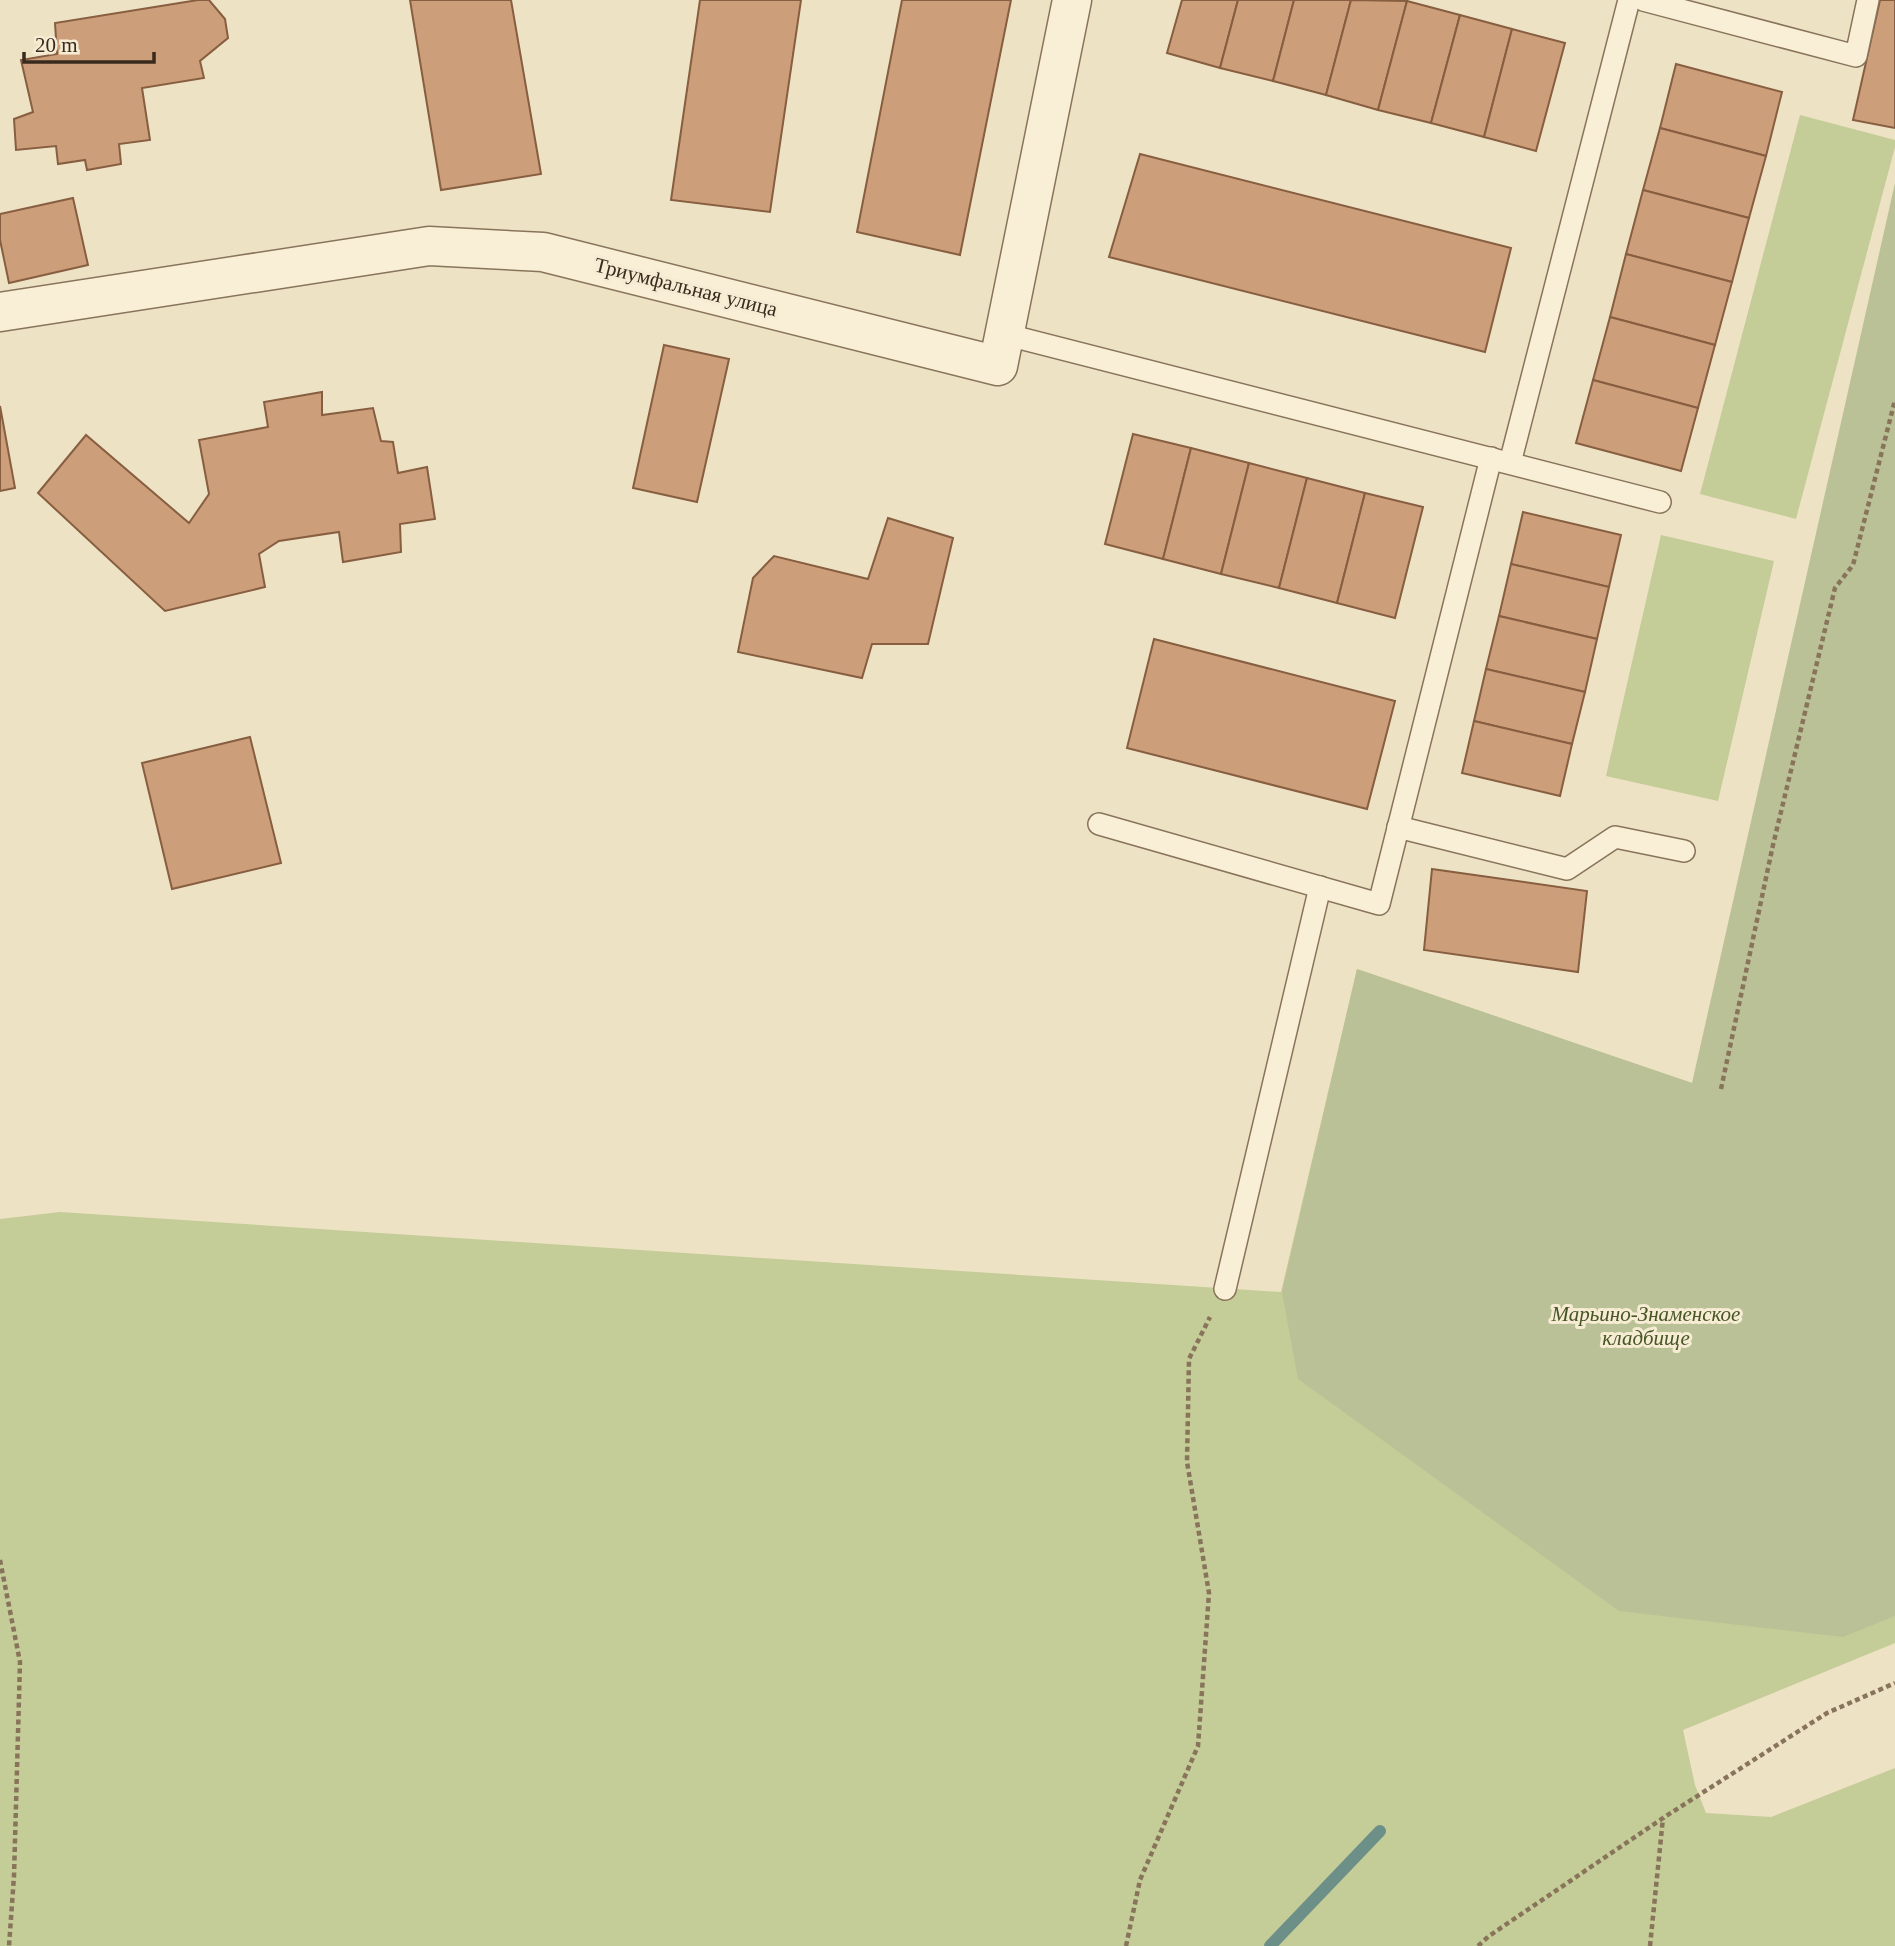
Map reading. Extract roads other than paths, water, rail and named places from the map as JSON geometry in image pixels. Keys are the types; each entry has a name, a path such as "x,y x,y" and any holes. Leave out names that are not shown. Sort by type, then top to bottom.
{"street":[{"name":"Триумфальная улица","path":"0,313 429,246 544,251 998,366 1072,0"}],"lane":[{"path":"1099,824 1379,904 1398,827 1629,0"},
{"path":"1643,0 1856,56 1868,0"},
{"path":"1004,334 1660,502"},
{"path":"1398,827 1567,869 1615,837 1684,851"},
{"path":"1225,1289 1320,887"}],"waterway":[{"path":"1270,1946 1380,1831"}],"park label":[{"name":"Марьино-Знаменское кладбище","path":"1646,1326"}]}
